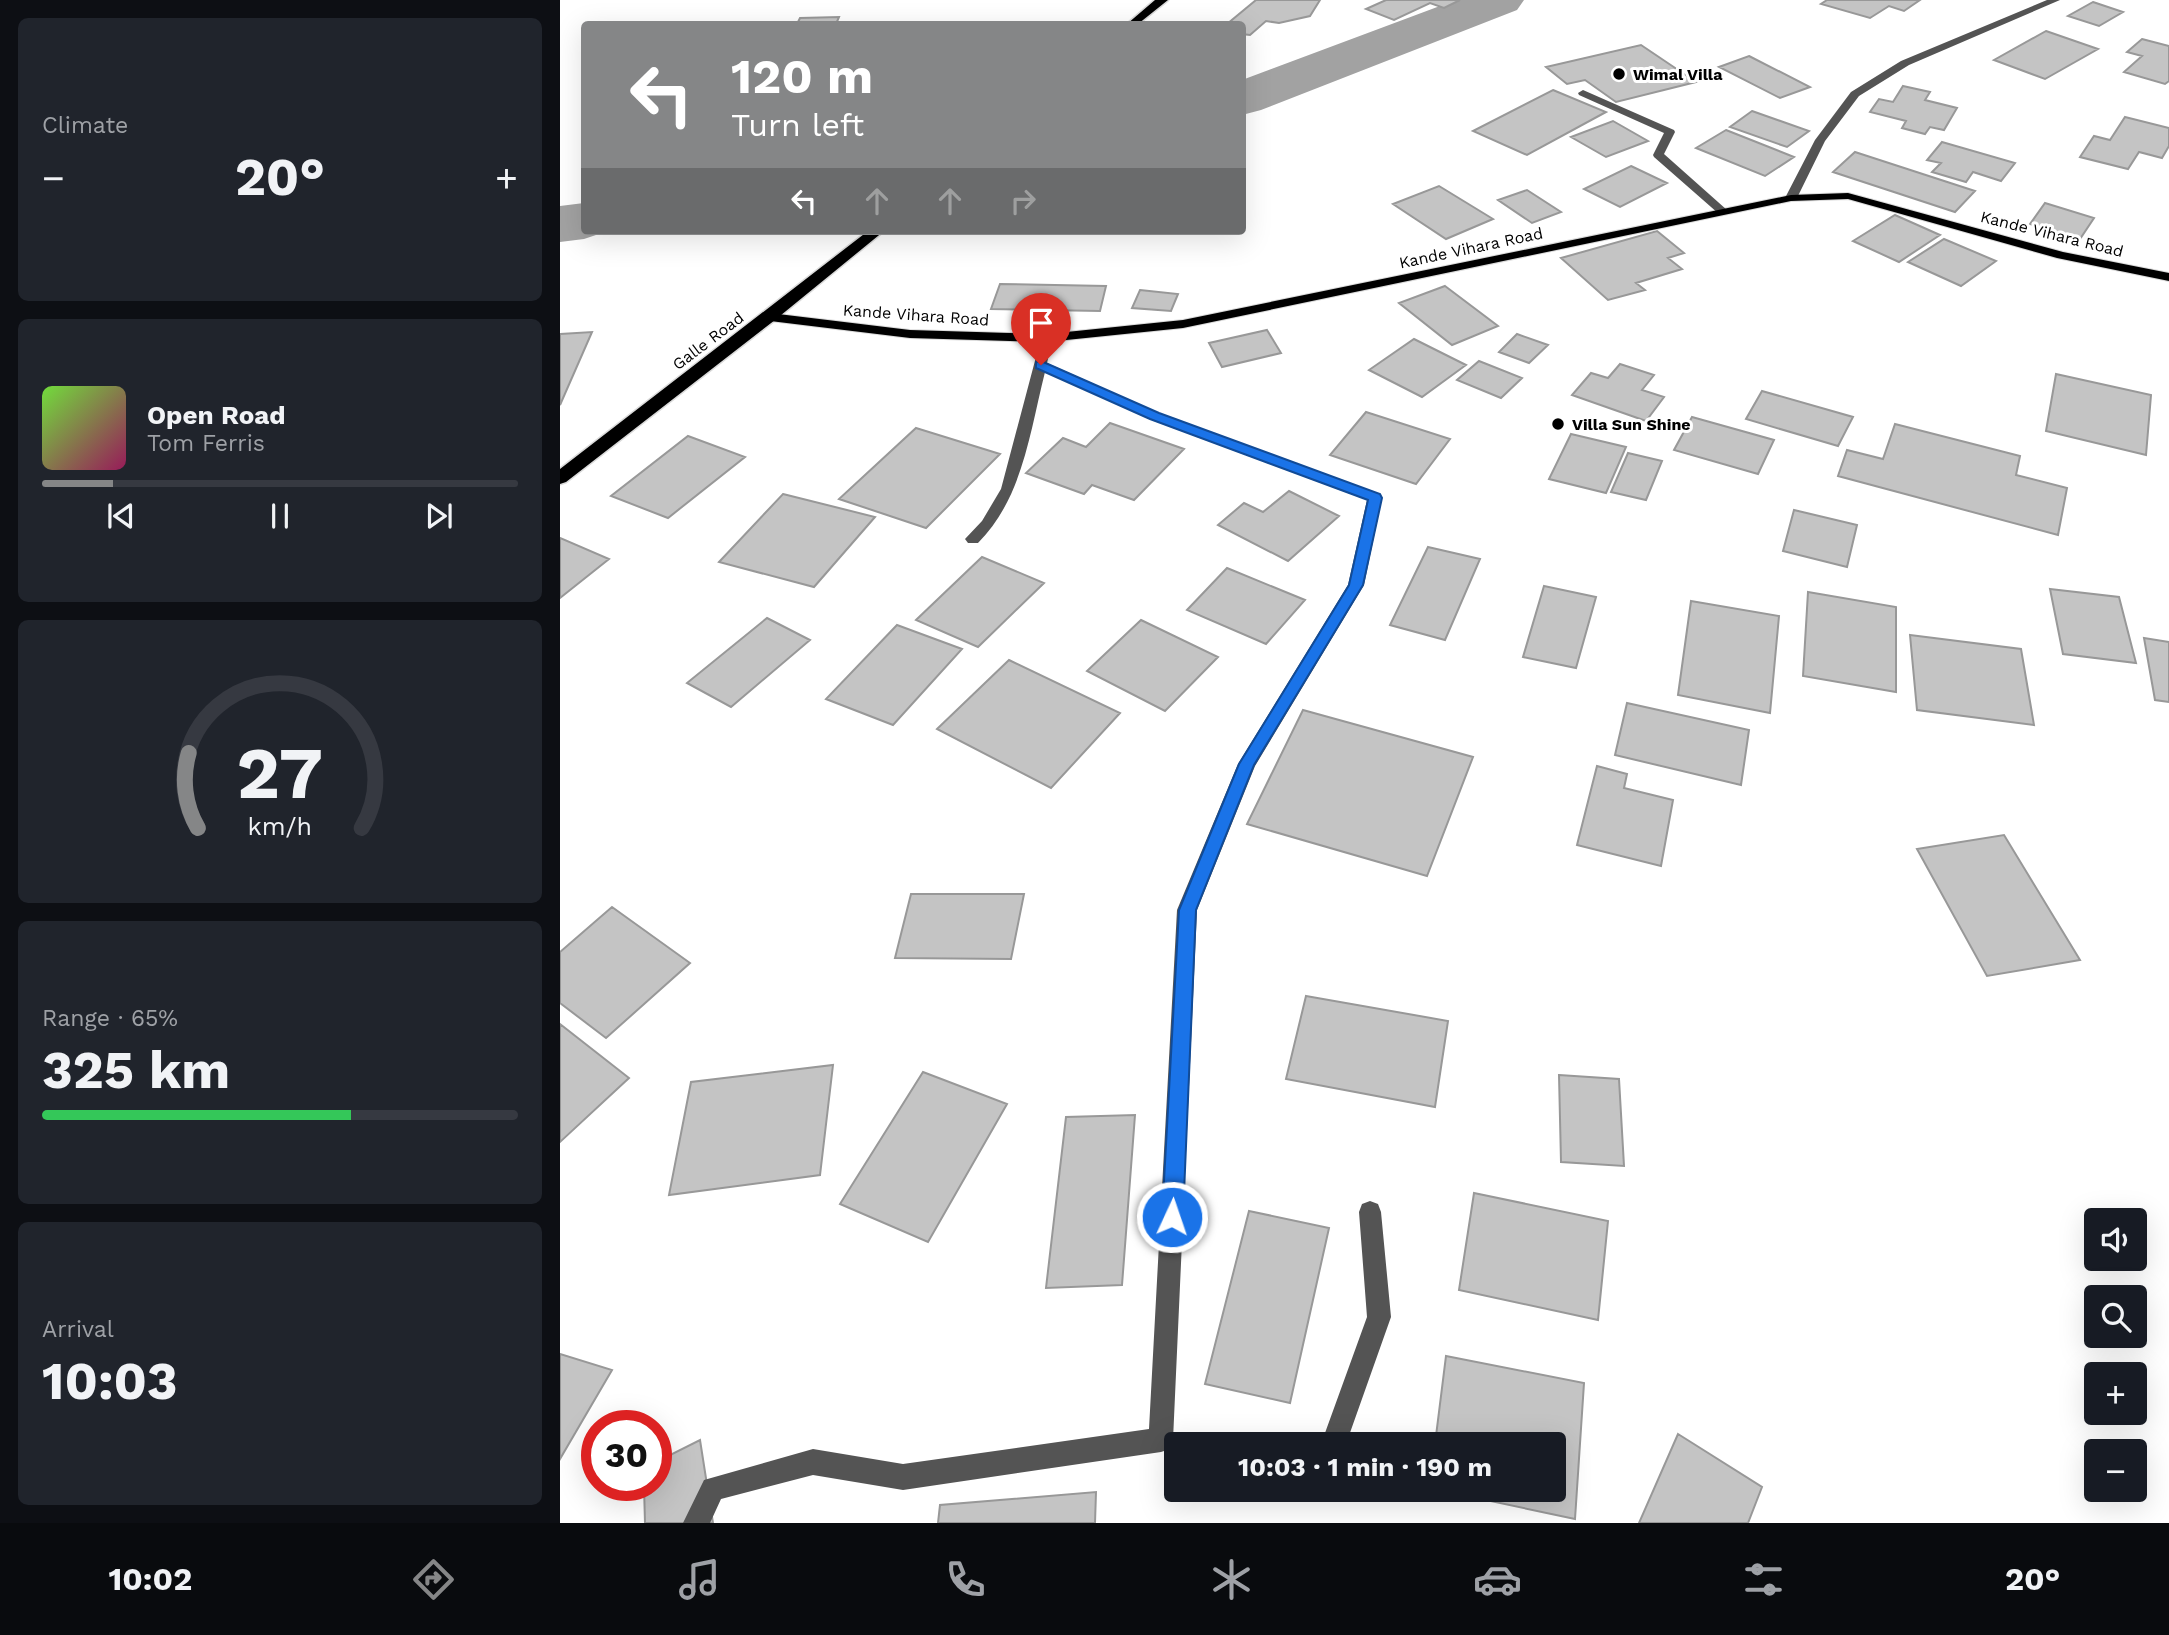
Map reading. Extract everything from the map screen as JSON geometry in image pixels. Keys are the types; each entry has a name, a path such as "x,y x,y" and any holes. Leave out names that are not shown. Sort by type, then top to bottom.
{"highway":[{"path":"1136,21 1162,0"},
{"name":"Galle Road","path":"560,478 872,235"}],"main road":[{"name":"Kande Vihara Road","path":"770,317 910,334 1047,338 1183,324 1791,198 1848,196 2061,255 2169,277"}],"street":[{"path":"1791,198 1820,140 1855,94 1905,63 2055,0"},
{"path":"1583,93 1670,132 1658,155 1723,212"},
{"path":"973,539 988,524 1008,489 1047,338"},
{"path":"1041,365 1154,416 1375,498 1356,585 1247,764 1187,910 1169,1432"},
{"path":"1337,1432 1379,1317 1370,1212"},
{"path":"696,1523 713,1489 813,1462 903,1477 1164,1443"}],"building":[{"path":"1256,0 1320,0 1310,16 1279,23 1266,21 1250,35 1246,34 1246,21 1231,21"},
{"path":"1386,0 1460,0 1444,8 1430,3 1394,20 1366,9"},
{"path":"1827,0 1920,0 1904,11 1889,6 1870,18 1821,4"},
{"path":"2093,2 2123,12 2099,26 2068,16"},
{"path":"839,17 837,21 798,21 800,18"},
{"path":"2046,31 2098,49 2045,79 1994,60"},
{"path":"2142,39 2169,46 2169,81 2165,84 2124,72 2142,56 2127,52"},
{"name":"Wimal Villa","path":"1641,45 1696,82 1616,102 1585,80 1567,84 1546,67"},
{"path":"1749,56 1810,87 1780,98 1719,67"},
{"path":"1903,86 1930,92 1925,100 1957,108 1944,130 1930,127 1925,134 1902,128 1906,121 1870,112 1879,99 1893,102"},
{"path":"1553,90 1606,112 1527,155 1473,131"},
{"path":"1752,111 1809,131 1787,147 1730,127"},
{"path":"2125,117 2169,128 2169,146 2162,158 2139,152 2128,169 2080,157 2094,136 2110,140"},
{"path":"1613,121 1648,141 1606,157 1571,137"},
{"path":"1726,130 1794,157 1765,176 1696,148"},
{"path":"1942,142 2015,163 2001,181 1973,172 1966,182 1932,172 1941,163 1927,160"},
{"path":"1855,152 1975,191 1955,212 1833,172"},
{"path":"1631,166 1667,183 1620,207 1584,189"},
{"path":"1439,186 1493,219 1446,239 1393,204"},
{"path":"1527,190 1561,212 1532,223 1498,200"},
{"path":"2045,203 2094,218 2080,239 2030,224"},
{"path":"1895,215 1940,235 1899,262 1853,241"},
{"path":"1657,231 1684,253 1668,258 1682,269 1636,283 1645,290 1608,300 1561,258"},
{"path":"1944,239 1996,261 1961,286 1908,262"},
{"path":"1000,284 1106,286 1100,311 991,309"},
{"path":"1445,286 1498,326 1452,345 1399,303"},
{"path":"1140,290 1178,294 1171,311 1132,308"},
{"path":"1267,330 1281,353 1222,367 1209,343"},
{"path":"592,332 560,405 560,334"},
{"path":"1517,334 1548,345 1529,363 1499,352"},
{"path":"1414,339 1466,365 1422,397 1369,370"},
{"path":"1479,361 1522,378 1501,398 1457,380"},
{"path":"1620,364 1654,375 1642,390 1664,397 1646,421 1572,395 1591,373 1608,378"},
{"path":"2056,374 2151,395 2146,455 2046,431"},
{"path":"1762,391 1853,417 1838,446 1746,419"},
{"path":"1366,412 1450,439 1416,484 1330,455"},
{"path":"1692,417 1774,440 1758,474 1674,450"},
{"path":"1110,423 1184,449 1134,500 1092,485 1084,494 1026,473 1063,438 1086,447"},
{"path":"1895,424 2020,456 2016,475 2067,488 2058,535 1838,476 1847,450 1883,459"},
{"path":"916,428 1000,454 926,528 839,499"},
{"path":"1571,434 1626,447 1606,493 1549,479"},
{"path":"688,436 745,457 668,518 611,496"},
{"path":"1628,453 1662,461 1646,500 1611,492"},
{"path":"1289,491 1339,516 1288,561 1218,525 1244,503 1263,512"},
{"path":"783,494 875,517 814,587 719,562"},
{"path":"1794,510 1857,525 1847,567 1783,551"},
{"path":"560,538 609,559 560,598"},
{"path":"1428,547 1480,559 1445,640 1390,625"},
{"path":"982,557 1044,583 978,647 916,620"},
{"path":"1227,568 1305,600 1266,644 1187,610"},
{"path":"1544,586 1596,597 1576,668 1523,657"},
{"path":"2050,589 2119,597 2136,663 2063,654"},
{"path":"1808,592 1896,607 1896,692 1803,676"},
{"path":"1691,601 1779,616 1770,713 1678,695"},
{"path":"767,618 810,640 731,707 687,683"},
{"path":"1141,620 1218,657 1165,711 1087,671"},
{"path":"897,625 962,649 893,725 826,699"},
{"path":"1910,635 2021,649 2034,725 1917,710"},
{"path":"2144,638 2169,642 2169,702 2155,700"},
{"path":"1009,660 1120,713 1051,788 937,729"},
{"path":"1627,703 1749,730 1741,785 1615,755"},
{"path":"1303,710 1473,757 1427,876 1247,824"},
{"path":"1597,766 1627,774 1624,788 1673,800 1661,866 1577,845"},
{"path":"2004,835 2080,960 1987,976 1917,849"},
{"path":"911,894 1024,894 1011,959 895,958"},
{"path":"612,907 690,963 606,1038 560,1003 560,952"},
{"path":"1306,996 1448,1021 1435,1107 1286,1079"},
{"path":"560,1024 629,1078 560,1142"},
{"path":"833,1065 820,1175 669,1195 691,1082"},
{"path":"923,1072 1007,1104 928,1242 840,1204"},
{"path":"1559,1075 1619,1079 1624,1166 1561,1162"},
{"path":"1135,1115 1122,1285 1046,1288 1066,1117"},
{"path":"1474,1193 1608,1221 1598,1320 1459,1290"},
{"path":"1249,1211 1329,1228 1290,1403 1205,1384"},
{"path":"560,1354 612,1370 589,1410 581,1410 581,1423 560,1459"},
{"path":"1446,1356 1584,1383 1575,1519 1495,1502 1566,1502 1566,1432 1436,1432"},
{"path":"1678,1434 1762,1487 1748,1523 1639,1523"},
{"path":"700,1440 713,1523 645,1523 644,1501 672,1501 672,1454"},
{"path":"1096,1492 1095,1523 938,1523 940,1505"}],"waterway":[{"path":"1246,97 1500,0"},
{"path":"560,224 581,221"}],"place":[{"name":"Wimal Villa","path":"1619,74"},
{"name":"Villa Sun Shine","path":"1558,424"}],"route":[{"path":"1041,365 1154,416 1375,498 1356,585 1247,764 1187,910 1172,1217"}]}
